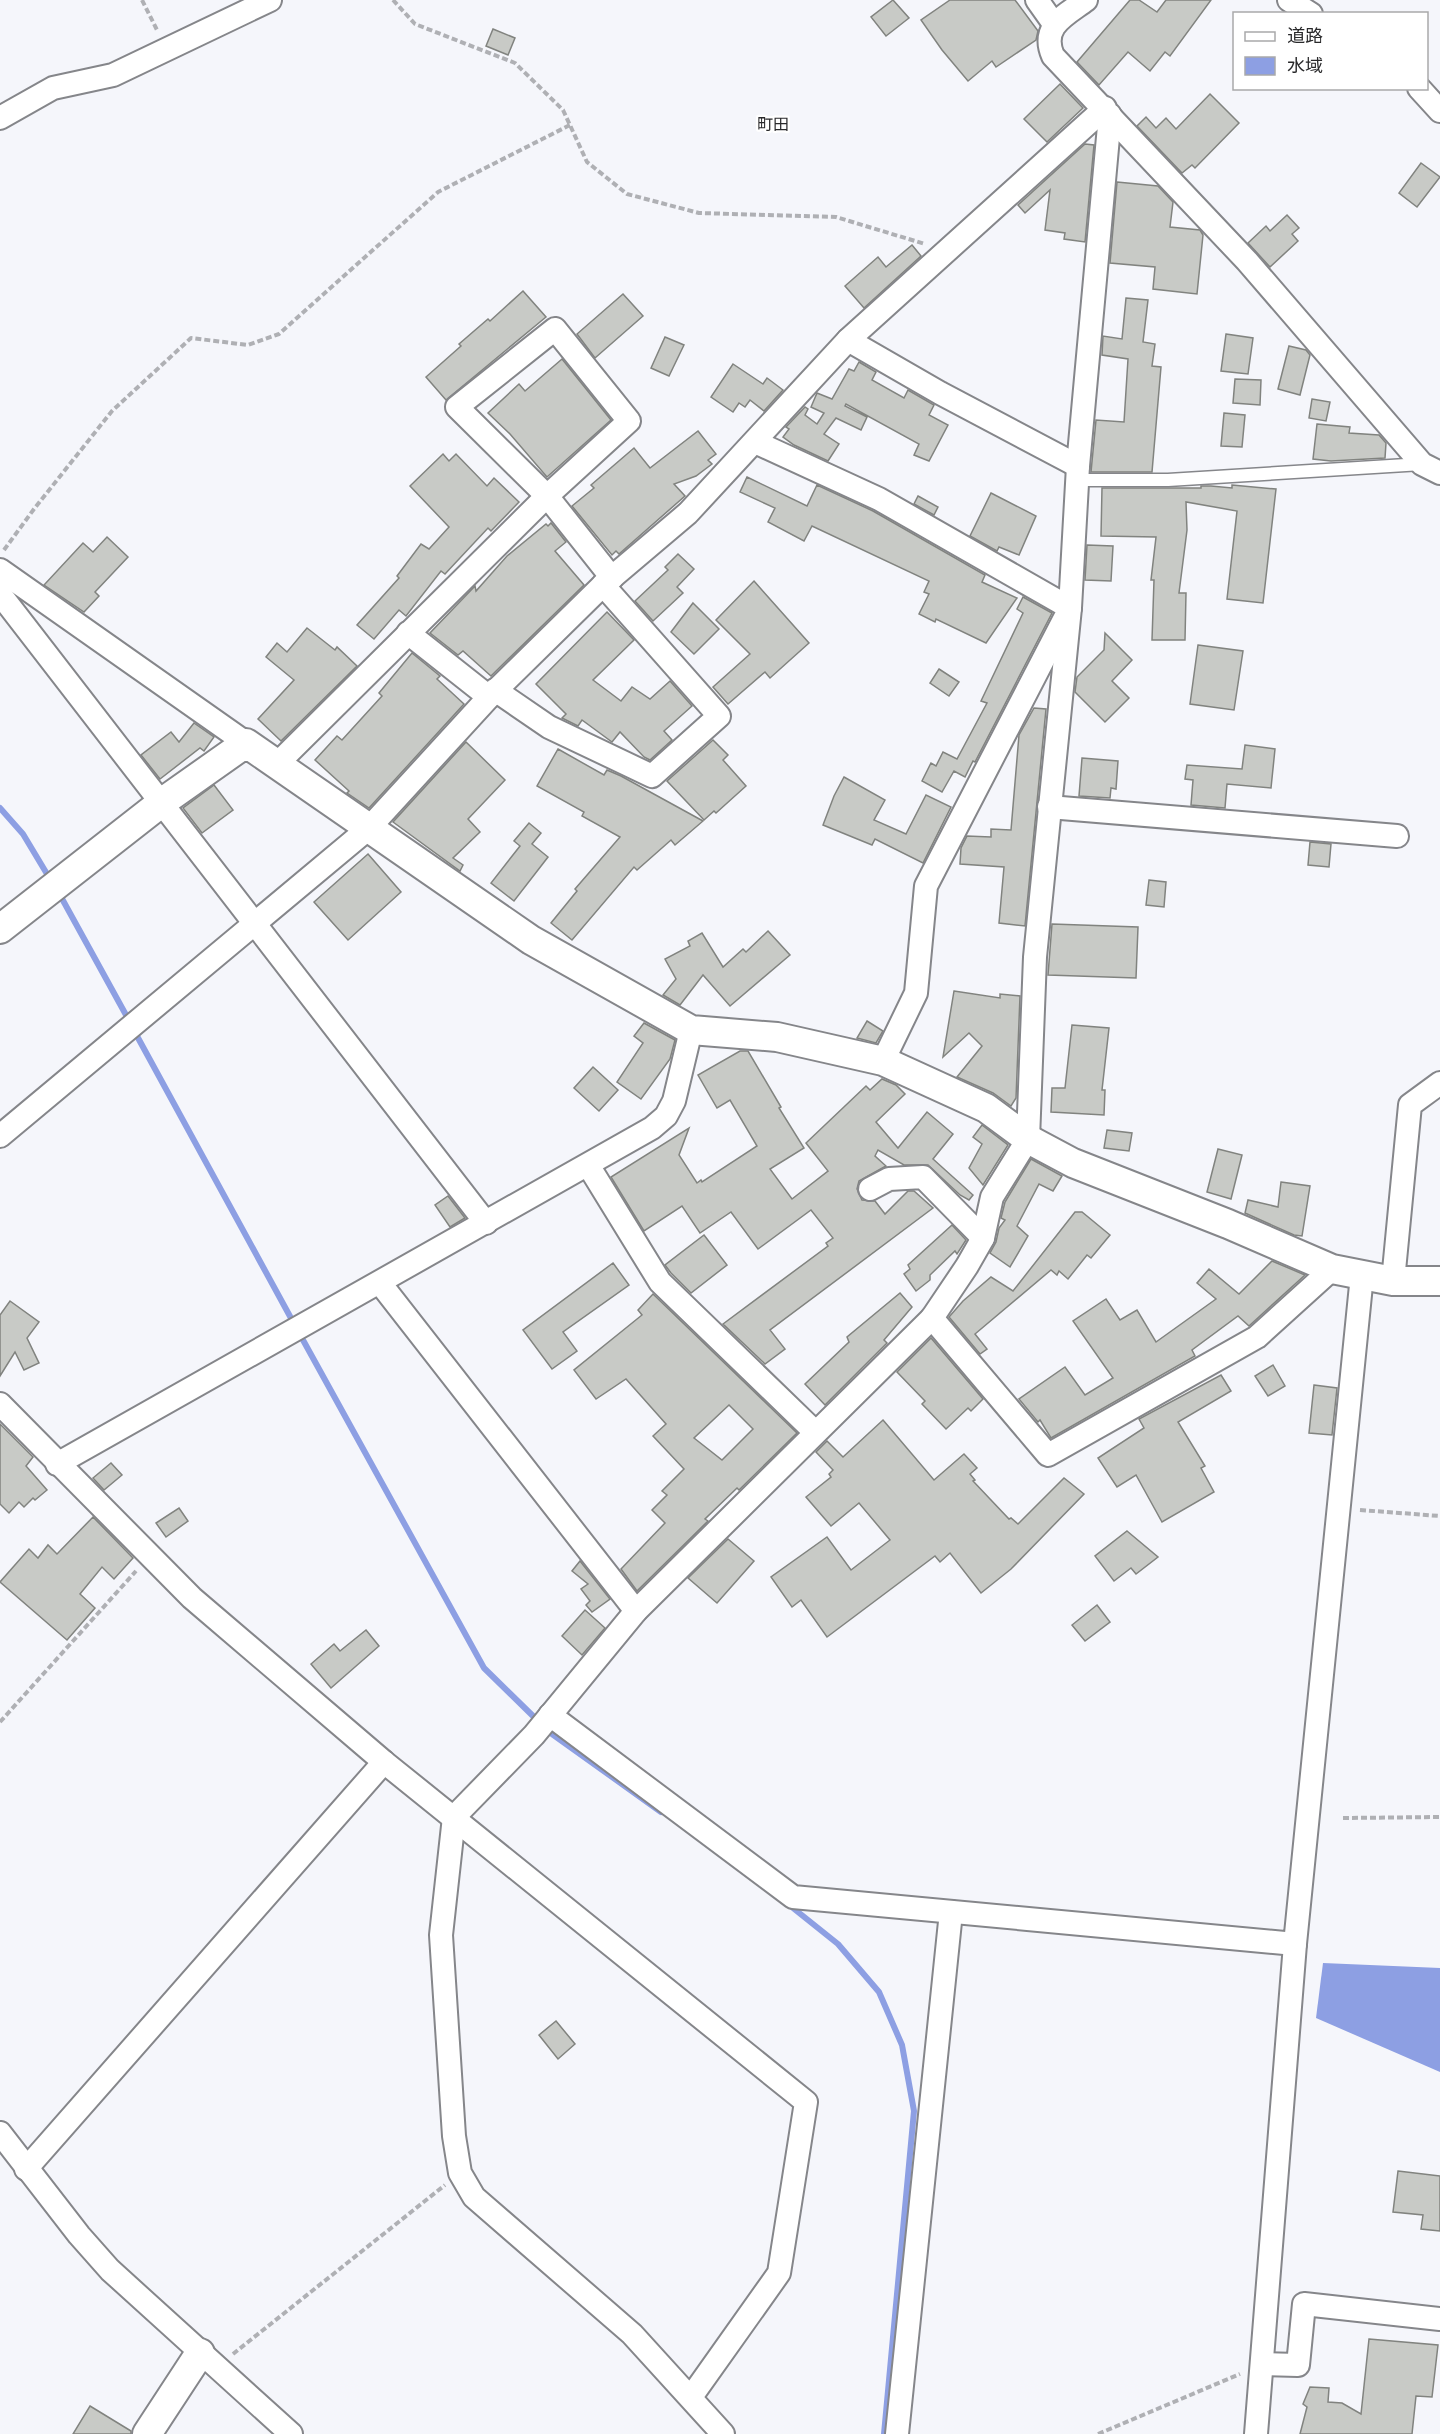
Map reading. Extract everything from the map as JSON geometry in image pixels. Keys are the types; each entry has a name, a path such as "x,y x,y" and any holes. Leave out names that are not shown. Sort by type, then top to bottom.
{"street":[{"path":"0,118 52,88 113,75 270,0"},
{"path":"1037,0 1054,24"},
{"path":"1086,0 1054,24 1048,38 1053,56 1247,261 1431,469"},
{"path":"1289,0 1308,12"},
{"path":"1421,90 1440,111"},
{"path":"0,1136 369,828 492,693 608,581 688,513 848,340 1108,112"},
{"path":"723,2434 632,2334 474,2197 460,2173 454,2136 441,1935 454,1817 550,1715 636,1611 932,1318 983,1238 992,1197 1028,1139 1035,957 1048,807 1070,608 1078,473 1108,112"},
{"path":"277,764 408,633 547,496 629,421 555,329 457,407 547,496 608,581 719,716 651,776 549,727 492,693 408,633"},
{"path":"848,340 1078,473"},
{"path":"755,442 879,499 1070,608"},
{"path":"0,570 531,940 691,1030 777,1037 883,1060 986,1108 1028,1139 1073,1163 1228,1224 1332,1269 1394,1281 1440,1281"},
{"path":"0,594 486,1223"},
{"path":"883,1060 916,993 926,886 1070,608"},
{"path":"0,929 161,803 246,743"},
{"path":"1048,807 1397,836"},
{"path":"57,1464 652,1128 666,1116 674,1101 691,1030"},
{"path":"1394,1281 1410,1105 1440,1083"},
{"path":"588,1165 660,1282 815,1432"},
{"path":"870,1189 889,1179 923,1177 983,1238"},
{"path":"932,1318 1048,1455 1257,1337 1332,1269"},
{"path":"1256,2434 1295,1944 1362,1275"},
{"path":"380,1283 636,1611"},
{"path":"0,1404 192,1598 384,1762 806,2102 779,2273 691,2397"},
{"path":"550,1715 793,1897 1295,1944"},
{"path":"26,2169 384,1762"},
{"path":"897,2434 951,1912"},
{"path":"0,2133 26,2169 110,2270 291,2434"},
{"path":"1262,2364 1298,2366 1304,2304 1440,2319"},
{"path":"147,2434 208,2360"}],"lane":[{"path":"1078,473 1168,480 1431,469"}],"path":[{"path":"142,0 167,50"},
{"path":"393,0 415,24 516,63 563,110 587,162 627,194 699,213 836,217 947,251"},
{"path":"0,555 34,508 112,411 191,338 248,345 279,334 438,192 570,125"},
{"path":"1340,1506 1440,1516"},
{"path":"0,1722 150,1556"},
{"path":"1343,1818 1440,1817"},
{"path":"208,2360 460,2173"},
{"path":"1098,2434 1262,2364"}],"water":[{"path":"1323,1963 1440,1968 1440,2072 1316,2018"}],"building":[{"path":"893,0 909,18 886,36 871,17"},
{"path":"950,0 1015,0 1038,31 1036,40 996,67 992,61 968,81 921,20"},
{"path":"1130,0 1139,0 1157,12 1166,0 1211,0 1170,56 1165,52 1150,71 1128,52 1099,85 1077,62"},
{"path":"493,29 515,38 508,55 486,46"},
{"path":"1060,84 1083,108 1047,142 1024,119"},
{"path":"1210,94 1239,123 1195,168 1192,165 1182,173 1137,126 1146,117 1156,128 1166,118 1176,129"},
{"path":"1085,144 1094,145 1085,242 1064,239 1065,233 1045,230 1050,190 1025,213 1018,205"},
{"path":"1421,163 1440,177 1417,207 1399,193"},
{"path":"1117,182 1158,186 1173,202 1170,227 1200,230 1203,235 1197,294 1153,289 1155,267 1110,263"},
{"path":"1287,215 1299,228 1292,234 1298,241 1270,267 1248,243 1266,226 1270,231"},
{"path":"912,245 921,256 864,308 845,286 878,257 886,267"},
{"path":"523,291 546,317 446,400 426,377 461,346 459,344 488,319 490,321"},
{"path":"623,294 643,316 595,358 577,334"},
{"path":"1126,298 1148,300 1143,342 1155,344 1152,366 1161,367 1152,472 1091,472 1096,420 1124,422 1128,359 1102,355 1103,336 1122,339"},
{"path":"1226,334 1253,338 1248,374 1221,371"},
{"path":"665,337 684,345 669,376 651,368"},
{"path":"1289,346 1306,350 1310,355 1300,395 1278,389"},
{"path":"562,359 611,420 547,477 510,434 488,413 519,384 525,391"},
{"path":"859,362 876,372 872,380 904,398 908,390 934,405 929,415 948,425 929,461 914,455 919,444 846,404 845,406 867,417 861,430 836,418 824,434 839,444 828,461 794,445 783,437 789,429 786,427 805,407 808,409 805,415 817,424 824,413 811,407 817,393 832,399 849,369 854,371"},
{"path":"733,364 763,384 767,378 783,390 764,411 750,400 745,407 739,403 733,412 711,397"},
{"path":"1235,379 1261,380 1260,405 1233,403"},
{"path":"1312,399 1330,402 1326,421 1309,418"},
{"path":"1224,413 1245,415 1242,447 1221,446"},
{"path":"1317,424 1350,427 1349,433 1379,435 1386,443 1385,458 1331,461 1313,459"},
{"path":"698,431 716,454 708,460 712,464 696,476 674,484 685,496 619,554 616,551 612,555 572,506 594,488 591,485 634,448 650,468"},
{"path":"443,454 449,461 456,454 487,486 494,478 519,502 491,531 488,528 445,574 441,571 406,616 399,610 374,639 357,625 399,578 397,576 421,544 429,549 449,527 410,486"},
{"path":"747,477 807,506 817,485 873,511 985,575 982,582 1017,598 986,643 936,619 935,622 919,614 929,594 924,592 929,581 812,526 804,541 768,522 775,508 740,492"},
{"path":"1232,485 1276,489 1263,603 1227,599 1237,511 1186,502 1187,530 1179,593 1186,593 1185,640 1152,640 1154,580 1151,580 1156,537 1101,536 1102,488 1201,488 1201,486 1211,486 1232,488"},
{"path":"991,493 1036,516 1019,555 999,547 997,551 970,536"},
{"path":"918,496 938,507 934,515 914,504"},
{"path":"551,523 566,542 555,551 584,585 491,676 463,651 458,655 430,633 475,586 476,591 507,556 546,524 548,526"},
{"path":"107,537 128,557 95,592 99,596 84,612 44,585 83,543 93,552"},
{"path":"1087,545 1113,546 1111,581 1085,580"},
{"path":"678,554 694,569 677,587 683,593 653,621 635,601 668,570 665,567"},
{"path":"754,581 809,643 770,678 765,672 728,704 713,687 750,654 716,620"},
{"path":"1023,597 1052,613 975,762 973,761 965,777 954,771 942,792 922,781 931,763 936,766 943,752 957,759 987,703 981,701 1023,613 1017,609"},
{"path":"693,603 719,629 694,654 671,632"},
{"path":"607,612 634,640 593,680 621,701 632,687 650,699 670,681 692,706 664,731 672,740 650,760 644,757 620,732 612,742 582,720 578,726 562,718 566,714 536,684"},
{"path":"307,628 335,650 337,647 357,666 281,741 258,719 294,680 266,657 277,643 287,652"},
{"path":"1105,633 1132,660 1112,681 1129,698 1105,722 1075,692 1077,677 1104,650"},
{"path":"1198,645 1243,651 1234,710 1190,704"},
{"path":"412,653 440,676 437,679 464,704 369,808 347,793 349,791 315,760 337,736 342,740 382,696 379,693"},
{"path":"939,669 959,682 949,696 930,683"},
{"path":"1034,708 1046,709 1025,926 999,923 1004,867 960,864 961,848 967,836 991,837 991,829 1011,830 1019,735"},
{"path":"194,723 214,737 204,751 200,748 160,779 141,755 171,732 179,742"},
{"path":"713,740 728,755 723,760 746,786 716,813 714,811 704,820 667,781"},
{"path":"466,742 505,780 468,819 480,832 453,858 463,865 460,871 393,822"},
{"path":"1245,745 1275,749 1271,788 1227,784 1225,808 1191,805 1193,780 1185,779 1187,765 1242,769"},
{"path":"558,749 604,775 607,770 621,776 703,821 675,845 671,840 637,870 634,867 572,940 551,923 577,891 575,889 620,837 582,816 584,812 537,786"},
{"path":"1082,758 1118,761 1116,789 1111,788 1110,798 1079,796"},
{"path":"844,777 885,800 874,820 906,834 926,795 951,807 923,863 875,839 872,845 823,825"},
{"path":"214,785 233,810 202,833 183,808"},
{"path":"529,823 541,833 532,844 548,857 514,901 491,883 520,846 514,841"},
{"path":"1310,842 1331,844 1329,867 1308,865"},
{"path":"368,854 401,892 348,940 314,902"},
{"path":"1149,880 1166,882 1164,907 1146,905"},
{"path":"1052,924 1138,927 1136,978 1048,975"},
{"path":"768,931 790,955 730,1006 703,975 680,1005 663,995 676,979 665,959 690,946 688,941 702,933 723,967 743,949 746,952"},
{"path":"954,991 1000,998 1000,994 1020,996 1016,1098 1011,1106 993,1093 957,1077 982,1046 969,1033 943,1057"},
{"path":"867,1021 883,1031 876,1043 857,1038"},
{"path":"644,1023 675,1040 670,1059 641,1099 617,1082 643,1043 634,1036"},
{"path":"1072,1025 1109,1028 1102,1090 1105,1090 1104,1115 1051,1112 1052,1088 1065,1088"},
{"path":"740,1051 748,1051 804,1148 770,1169 792,1199 828,1171 806,1143 866,1086 870,1090 882,1079 896,1085 905,1094 876,1122 898,1148 927,1112 953,1134 933,1159 973,1195 969,1200 960,1195 928,1165 904,1165 878,1150 875,1156 886,1166 859,1181 857,1189 862,1200 875,1201 885,1214 908,1191 914,1191 933,1208 770,1330 785,1349 765,1364 723,1324 828,1246 826,1243 833,1238 811,1210 758,1249 731,1212 700,1233 682,1206 644,1231 611,1177 689,1128 679,1155 697,1183 757,1146 730,1100 717,1108 698,1075"},
{"path":"593,1067 618,1090 599,1111 574,1088"},
{"path":"982,1125 1008,1145 983,1185 969,1168 982,1144 973,1137"},
{"path":"1107,1130 1132,1133 1129,1151 1104,1148"},
{"path":"1218,1149 1242,1155 1231,1199 1207,1192"},
{"path":"1031,1159 1062,1176 1053,1191 1039,1184 1017,1226 1028,1236 1010,1267 990,1253 996,1242 999,1228 1005,1220 1001,1218 1005,1202"},
{"path":"1281,1182 1310,1186 1302,1236 1294,1235 1245,1213 1248,1200 1278,1207"},
{"path":"448,1196 465,1218 450,1227 435,1205"},
{"path":"1075,1212 1082,1212 1110,1235 1091,1258 1087,1255 1068,1279 1059,1271 1057,1275 1051,1270 975,1334 987,1349 980,1354 949,1317 963,1301 991,1277 1013,1291"},
{"path":"952,1225 966,1240 957,1254 955,1251 930,1275 930,1280 916,1291 904,1274 910,1269 908,1265"},
{"path":"704,1235 727,1265 691,1293 665,1265"},
{"path":"1272,1261 1305,1275 1249,1326 1238,1316 1192,1350 1195,1356 1051,1438 1040,1420 1038,1422 1019,1399 1065,1367 1085,1395 1113,1378 1073,1321 1106,1299 1120,1320 1137,1310 1156,1342 1216,1299 1197,1283 1209,1269 1239,1294"},
{"path":"613,1263 629,1285 563,1332 577,1351 552,1369 523,1330"},
{"path":"900,1293 912,1307 884,1340 887,1343 825,1405 805,1384 849,1342 847,1337"},
{"path":"653,1294 797,1433 739,1490 737,1488 705,1519 708,1521 637,1591 621,1569 665,1523 652,1510 667,1495 662,1491 684,1469 653,1436 666,1424 626,1379 596,1399 574,1370 642,1315 638,1310","holes":["729,1405 753,1429 722,1460 694,1438"]},
{"path":"10,1301 39,1322 27,1338 39,1363 24,1370 15,1352 0,1376 0,1315"},
{"path":"931,1338 983,1399 971,1411 968,1408 946,1429 922,1404 925,1401 897,1372"},
{"path":"1273,1365 1285,1386 1268,1396 1255,1376"},
{"path":"1221,1375 1231,1391 1178,1422 1205,1466 1201,1468 1214,1492 1162,1522 1136,1475 1117,1487 1098,1458 1144,1428 1139,1419"},
{"path":"1314,1385 1337,1388 1332,1435 1309,1433"},
{"path":"883,1420 934,1480 964,1454 977,1468 970,1474 975,1480 973,1481 1009,1519 1011,1518 1018,1524 1064,1478 1084,1494 1011,1569 981,1593 950,1553 940,1562 935,1556 827,1637 801,1600 792,1607 771,1577 827,1537 851,1570 890,1540 859,1503 831,1526 806,1497 831,1477 829,1474 833,1470 816,1452 827,1441 843,1457"},
{"path":"0,1424 33,1457 26,1466 47,1490 35,1500 33,1498 24,1507 19,1502 9,1513 0,1504"},
{"path":"111,1463 122,1475 104,1490 93,1478"},
{"path":"179,1508 188,1521 166,1537 156,1523"},
{"path":"93,1517 133,1558 114,1579 102,1567 80,1594 95,1608 67,1640 0,1582 29,1549 38,1558 48,1545 57,1554"},
{"path":"1127,1531 1158,1557 1136,1574 1131,1568 1114,1581 1095,1556"},
{"path":"728,1539 754,1561 717,1603 688,1578"},
{"path":"580,1561 610,1599 592,1612 586,1605 590,1601 581,1589 588,1584 572,1571"},
{"path":"1097,1605 1110,1622 1085,1641 1072,1625"},
{"path":"585,1610 605,1628 582,1655 562,1636"},
{"path":"366,1630 379,1646 331,1688 311,1664 334,1644 340,1651"},
{"path":"556,2021 575,2044 558,2059 539,2035"},
{"path":"1398,2171 1440,2176 1440,2231 1421,2229 1423,2215 1393,2212"},
{"path":"1369,2339 1438,2345 1432,2397 1416,2396 1412,2434 1300,2434 1307,2407 1303,2404 1310,2387 1329,2388 1328,2402 1342,2403 1361,2414"},
{"path":"90,2406 131,2431 131,2434 73,2434"}],"waterway":[{"path":"0,808 23,834 47,874"},
{"path":"60,895 126,1015"},
{"path":"137,1036 292,1320"},
{"path":"303,1340 484,1668 533,1716"},
{"path":"552,1734 661,1812"},
{"path":"788,1904 838,1944 879,1992 902,2045 914,2111 884,2434"}],"district":[{"name":"町田","path":"773,124"}]}
